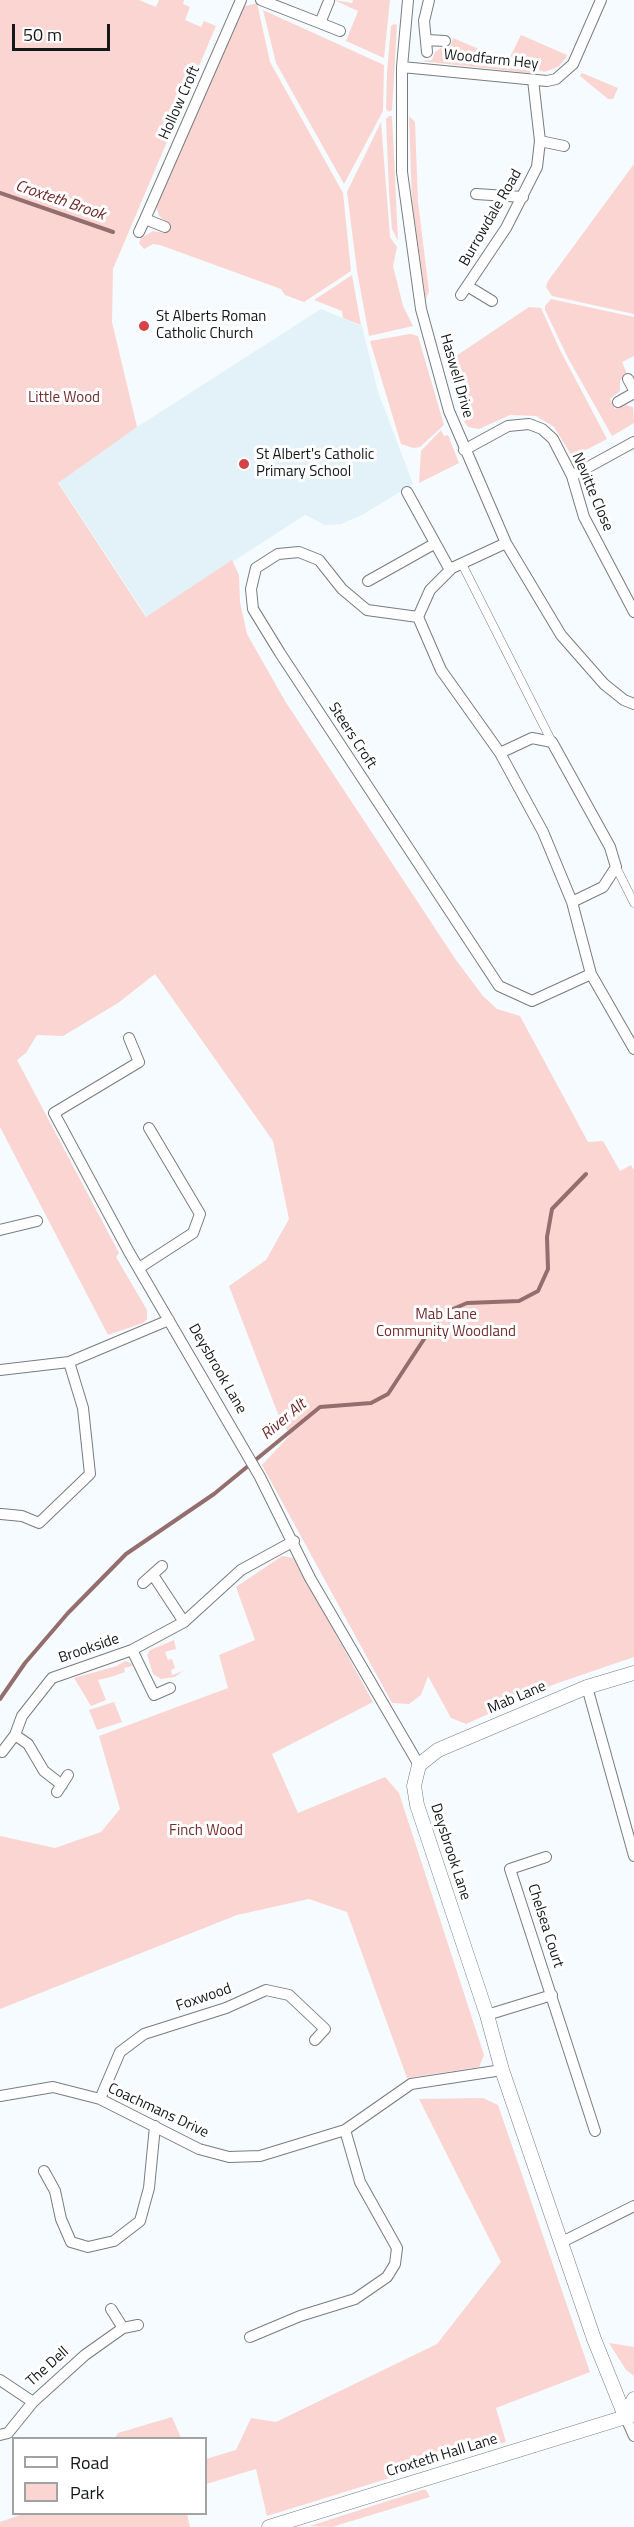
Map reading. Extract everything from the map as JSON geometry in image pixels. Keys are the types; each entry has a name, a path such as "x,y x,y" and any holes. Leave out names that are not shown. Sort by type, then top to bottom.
{"street":[{"name":"Hollow Croft","path":"139,232 241,0"},
{"path":"261,0 340,31"},
{"name":"Haswell Drive","path":"408,0 402,67 402,172 413,265 435,365 464,450 506,543 561,635 604,684 624,700 634,704"},
{"path":"427,52 424,21 429,0"},
{"name":"Woodfarm Hey","path":"402,67 547,81 568,71 601,0"},
{"path":"320,23 329,1"},
{"path":"427,40 445,40"},
{"name":"Burrowdale Road","path":"492,301 465,291 523,197 537,166 540,141 533,80"},
{"path":"540,141 564,146"},
{"path":"476,194 523,197"},
{"path":"146,219 165,227"},
{"path":"618,402 634,391 628,379"},
{"name":"Nevitte Close","path":"464,450 508,426 529,424 542,429 553,439 572,476 584,517 634,612"},
{"path":"572,476 634,442"},
{"path":"408,492 450,570"},
{"path":"506,543 450,570 430,590 418,617 441,670 500,753 543,832 572,902 591,974 634,1049"},
{"path":"368,581 434,544"},
{"name":"Steers Croft","path":"418,617 367,610 342,589 319,560 299,552 278,554 256,568 252,589 253,609 499,986 532,1001 591,974"},
{"path":"462,564 552,742 610,847 616,867 634,903"},
{"path":"500,753 532,738 552,742"},
{"path":"572,902 603,887 616,867"},
{"name":"Deysbrook Lane","path":"129,1038 139,1062 54,1113 129,1252 260,1477 294,1541 310,1578 419,1765 414,1786 417,1805 560,2242 604,2368 629,2416 634,2436"},
{"path":"139,1268 194,1233 200,1214 149,1128"},
{"path":"0,1230 37,1221"},
{"path":"0,1370 69,1362 170,1320"},
{"path":"1,1514 22,1516 39,1523 90,1474 83,1408 69,1362"},
{"name":"Brookside","path":"2,1752 15,1735 22,1716 52,1678 132,1650 184,1622 241,1570 294,1541"},
{"path":"143,1583 162,1566"},
{"path":"153,1575 184,1622"},
{"name":"Brookside","path":"132,1650 154,1695 170,1688"},
{"name":"Mab Lane","path":"419,1765 429,1755 452,1743 587,1687 634,1673"},
{"path":"587,1687 631,1838 634,1856"},
{"path":"15,1735 28,1744 44,1771 59,1789 68,1775"},
{"name":"Chelsea Court","path":"546,1857 510,1869 595,2131"},
{"name":"Foxwood","path":"100,2100 120,2052 144,2034 226,2008 266,1990 289,1995 325,2029 315,2040"},
{"path":"487,2015 552,1995"},
{"name":"Coachmans Drive","path":"0,2096 53,2087 100,2100 198,2149 229,2157 260,2156 345,2130 411,2084 502,2070"},
{"path":"44,2172 55,2191 61,2219 71,2242 88,2247 114,2241 140,2221 150,2188 155,2126"},
{"path":"250,2337 300,2316 355,2299 387,2277 395,2264 397,2248 360,2182 345,2130"},
{"path":"560,2242 634,2206"},
{"path":"111,2309 123,2328"},
{"name":"The Dell","path":"0,2435 8,2433 33,2402 85,2355 123,2328 138,2325"},
{"path":"0,2380 33,2402"},
{"path":"629,2416 634,2399"},
{"name":"Croxteth Hall Lane","path":"269,2527 296,2523 629,2416"}],"shaded area":[{"name":"St Albert's Catholic Primary School","path":"321,309 362,326 378,392 413,484 362,515 341,524 325,525 305,515 147,617 58,482 137,427"}],"green space":[{"name":"Mab Lane Community Woodland","path":"0,0 139,0 156,7 159,0 184,0 183,4 190,7 185,20 201,27 204,21 216,26 113,269 112,322 137,427 58,483 146,617 232,560 239,575 240,602 247,634 285,701 456,960 483,996 497,1009 520,1016 588,1142 603,1141 620,1171 631,1165 634,1171 634,1657 555,1684 466,1724 451,1718 428,1676 421,1695 409,1704 392,1703 262,1465 290,1435 278,1414 229,1286 266,1260 289,1219 273,1141 155,974 118,1003 63,1036 37,1035 26,1053 17,1060 119,1253 116,1257 147,1310 147,1319 143,1323 108,1335 0,1127"},
{"path":"334,0 352,3 353,0 390,0 384,58 346,41 358,11"},
{"path":"257,3 270,62 343,193 351,271 304,302 285,295 281,289 160,245 153,244 144,249 139,243 141,238 153,231 164,233 168,223 159,216 156,206 242,7"},
{"path":"263,10 384,65 383,111 344,184 276,63"},
{"path":"397,25 392,110 389,112 386,109 387,73 391,26"},
{"path":"521,35 567,55 566,58 558,67 544,72 510,57"},
{"path":"453,38 538,74 420,61 432,60 435,52 441,48 450,48"},
{"path":"582,73 618,88 613,99 608,99 580,76"},
{"path":"392,116 398,241 392,229 389,192 386,119"},
{"path":"409,116 415,122 418,202 429,291 426,300 412,202"},
{"path":"381,122 390,237 397,247 393,266 403,306 413,326 369,336 357,271 347,192"},
{"path":"634,164 634,314 552,296 546,287 548,281"},
{"path":"352,275 361,325 343,318 342,311 314,300"},
{"path":"551,299 634,317 634,356 622,362 628,376 620,380 620,391 610,399 615,409 625,405 633,407 634,423 612,436 568,358 545,310 545,306"},
{"path":"529,307 541,308 560,350 607,439 578,454 581,460 572,456 554,427 536,416 510,415 479,429 468,427 463,420 462,396 450,360"},
{"path":"410,334 418,336 444,425 420,447 413,448 401,444 370,341"},
{"path":"441,430 444,436 448,435 459,463 419,483 421,451"},
{"name":"Finch Wood","path":"282,1556 294,1558 373,1702 272,1754 298,1813 385,1777 399,1793 484,2055 479,2067 407,2078 347,1912 309,1899 237,1915 0,2009 0,1836 55,1848 101,1832 120,1809 99,1736 228,1688 219,1655 255,1640 236,1587"},
{"path":"174,1640 176,1649 165,1652 168,1660 172,1659 175,1668 171,1670 172,1675 183,1671 175,1677 161,1679 153,1674 147,1655 150,1650"},
{"path":"125,1661 136,1665 124,1668 125,1672 98,1680 106,1700 91,1706 74,1678 117,1666"},
{"path":"114,1702 122,1722 97,1730 89,1710"},
{"path":"483,2098 498,2105 590,2372 496,2408 506,2442 267,2516 256,2469 207,2484 207,2459 236,2450 251,2418 276,2422 437,2344 501,2262 419,2099"},
{"path":"609,2343 634,2347 634,2376 626,2370"},
{"path":"172,2417 181,2437 116,2437 118,2433"},
{"path":"426,2490 430,2497 332,2527 310,2526"},
{"path":"20,2515 187,2515 190,2527 0,2527 0,2522"}],"waterway":[{"name":"Croxteth Brook","path":"0,193 113,232"},
{"name":"River Alt","path":"0,1699 25,1663 68,1613 126,1554 214,1494 320,1407 371,1403 388,1394 430,1330 446,1312 467,1303 519,1301 538,1291 548,1269 547,1237 552,1209 586,1174"}],"place":[{"name":"St Alberts Roman Catholic Church","path":"144,326"},
{"name":"St Albert's Catholic Primary School","path":"244,464"}],"park label":[{"name":"Little Wood","path":"64,398"}]}
